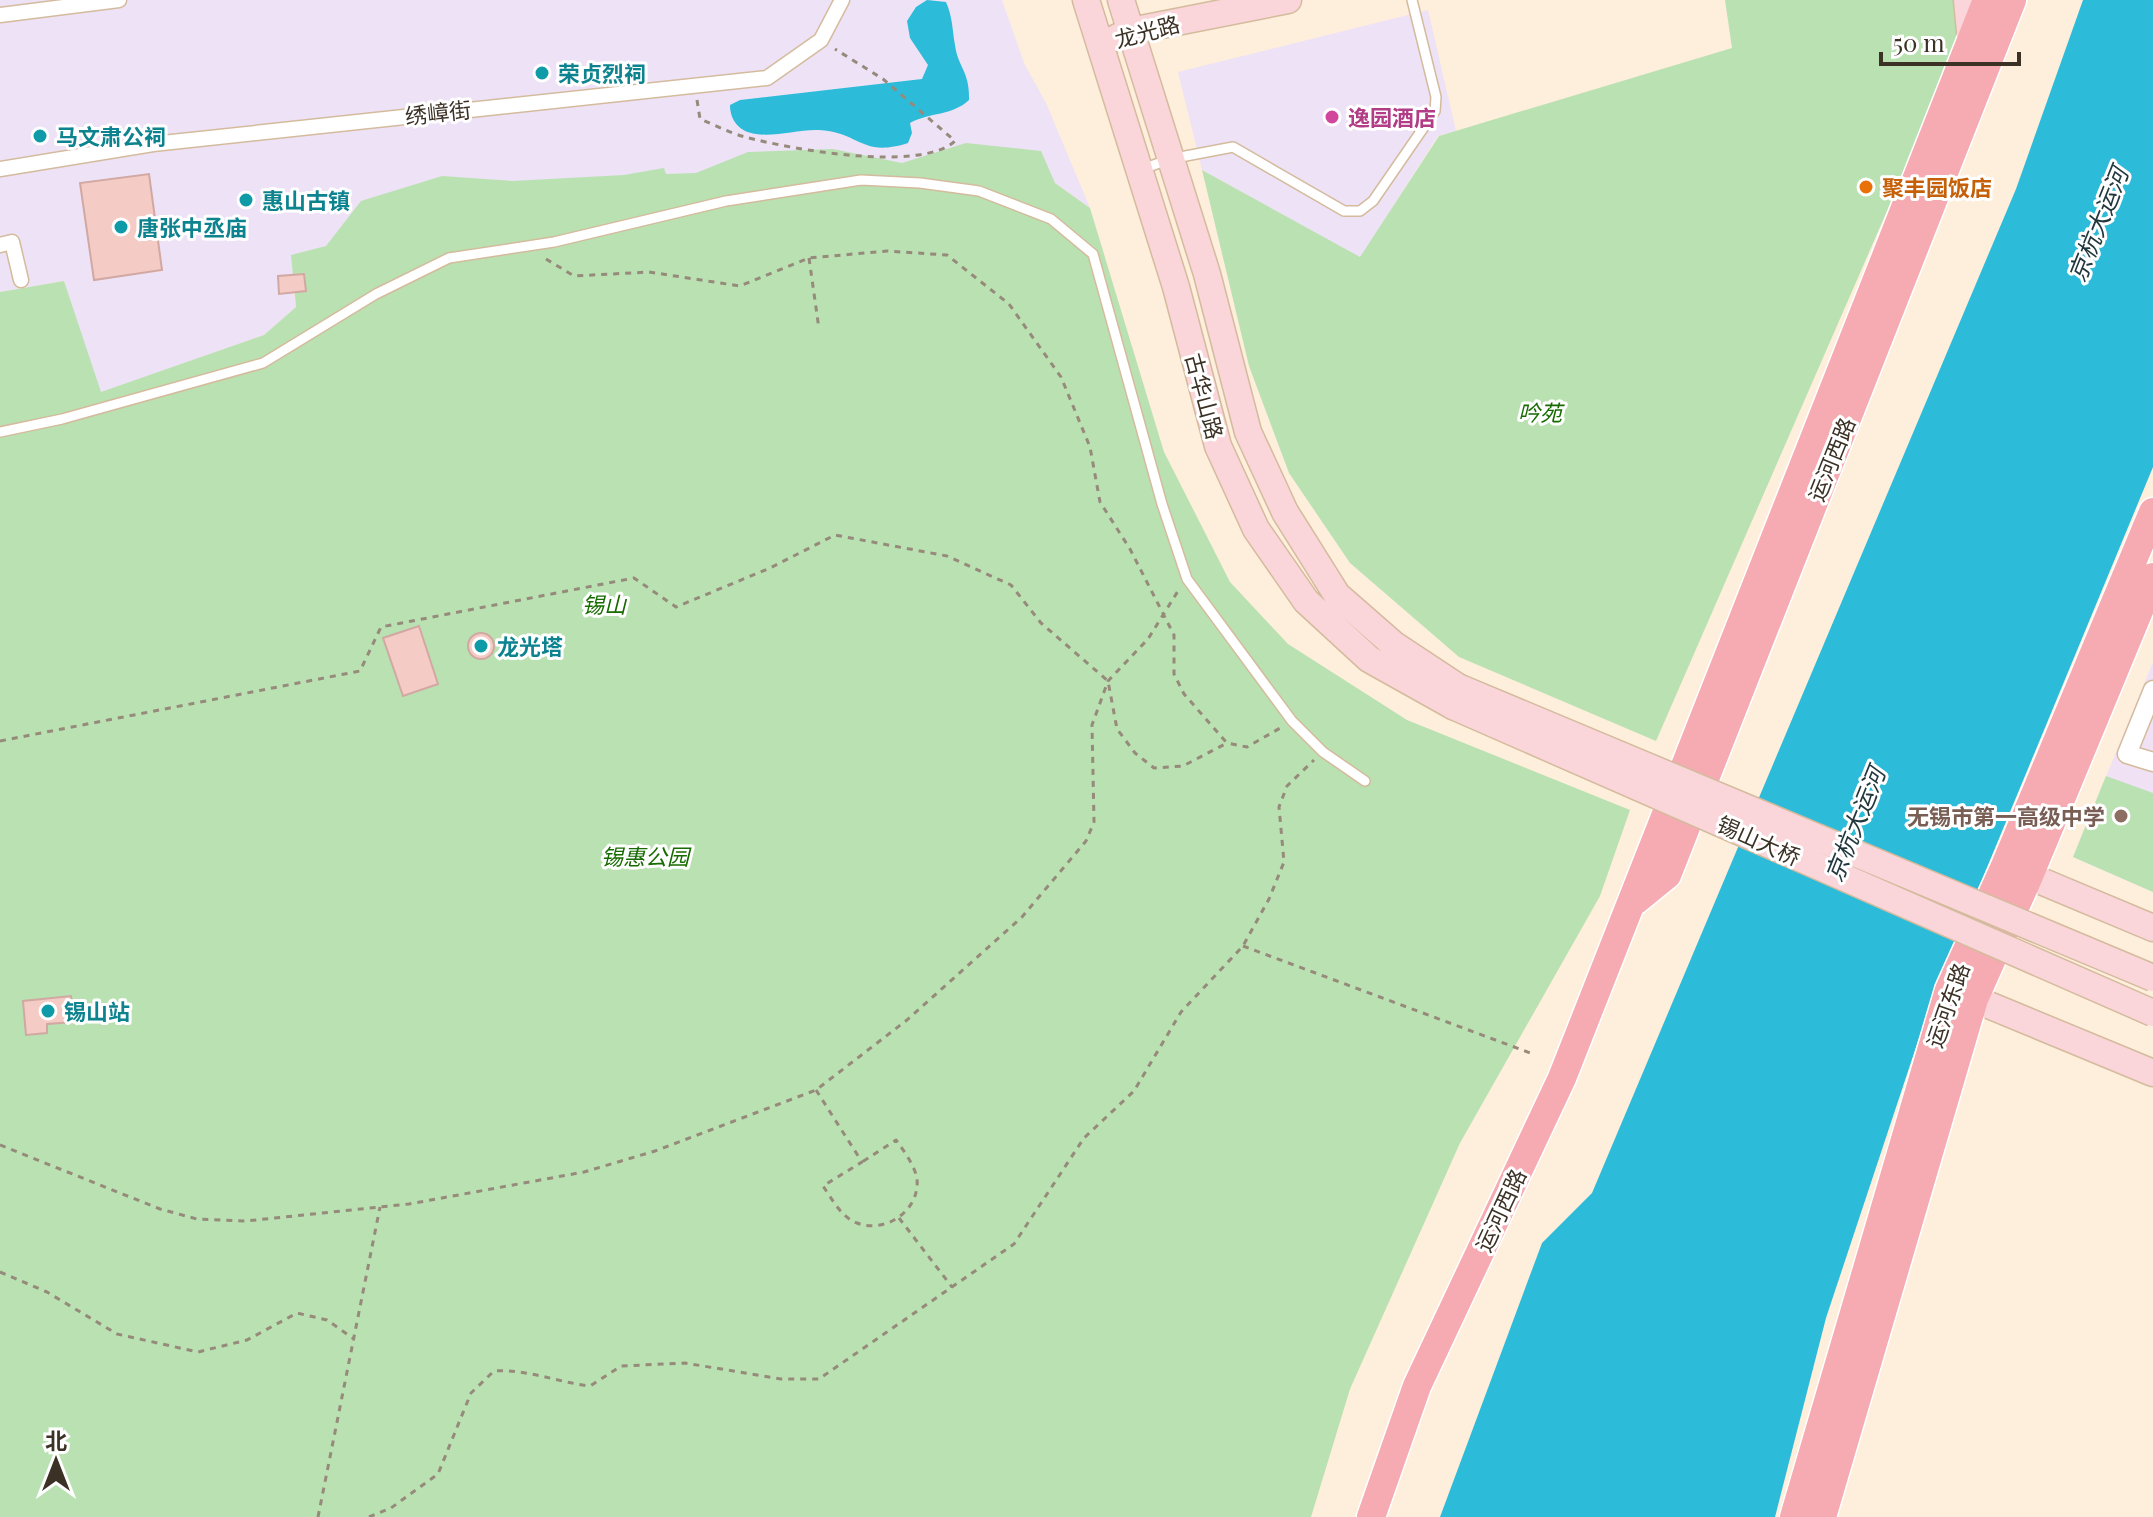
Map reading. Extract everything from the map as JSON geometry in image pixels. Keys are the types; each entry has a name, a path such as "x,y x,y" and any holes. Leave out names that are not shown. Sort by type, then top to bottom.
{"main road":[{"name":"古华山路","path":"1086,0 1176,287 1218,446 1256,529 1306,601 1369,659 1455,696"},
{"name":"古华山路","path":"1121,0 1207,274 1248,432 1285,512 1337,595 1455,696"},
{"name":"龙光路","path":"1101,44 1131,31 1288,0"},
{"path":"1967,0 1971,42"},
{"name":"运河西路","path":"1371,1517 1417,1386 1562,1078 1987,0"},
{"name":"运河西路","path":"1631,904 1667,875 2012,0"},
{"name":"运河东路","path":"1794,1517 1949,990 2005,866 2153,512"},
{"name":"运河东路","path":"1822,1517 1974,999 2029,876 2153,577"},
{"name":"锡山大桥","path":"1455,696 2153,978"},
{"name":"锡山大桥","path":"1455,696 2153,1013"},
{"path":"2029,876 2153,928"},
{"path":"1974,999 2153,1073"}],"street":[{"path":"5,0 0,16 119,0"},
{"name":"绣嶂街","path":"0,169 153,144 767,78 821,40 842,0"},
{"path":"0,245 12,242 21,280"},
{"path":"2153,690 2127,754 2153,762"}],"lane":[{"path":"1139,170 1170,159 1233,147 1344,211 1360,211 1373,201 1435,111 1436,97 1412,0"},
{"path":"0,432 62,419 263,363 376,294 449,258 526,246 726,201 861,180 920,183 979,191 1051,219 1093,254 1162,504 1187,579 1292,721 1323,752 1365,781"}],"path":[{"path":"695,85 700,119 745,137 859,157 909,157 943,151 955,141 883,79 821,40"},
{"path":"526,246 574,276 649,272 740,286 809,258 887,251 947,255 1009,304 1061,377 1090,447 1100,502 1174,635 1174,674 1184,694 1227,743 1247,747 1292,721"},
{"path":"809,258 819,329"},
{"path":"0,741 360,671 381,627 396,624 634,578 676,607 770,568 835,535 947,556 1011,585 1041,623 1108,681 1117,729 1135,753 1154,768 1183,766 1227,743"},
{"path":"0,1145 49,1168 197,1219 246,1221 380,1207 584,1172 655,1151 816,1090 907,1020 1022,917 1086,841 1094,822 1092,725 1108,681 1148,639 1163,611 1187,579"},
{"path":"369,1517 391,1508 438,1474 471,1393 494,1371 521,1369 564,1383 590,1386 621,1366 685,1363 781,1379 819,1379 1014,1244 1084,1138 1134,1091 1181,1012 1243,946 1269,899 1284,862 1279,807 1287,786 1323,752"},
{"path":"1243,946 1533,1054"},
{"path":"816,1090 862,1162"},
{"path":"896,1140 917,1179 913,1201 899,1218 877,1226 855,1223 838,1209 823,1186 862,1162 896,1140"},
{"path":"318,1517 380,1207"},
{"path":"899,1218 952,1287"},
{"path":"0,1272 47,1292 117,1334 198,1352 247,1340 297,1313 327,1320 354,1339"}],"shaded area":[{"name":"惠山古镇","path":"0,0 1002,0 1024,63 1046,103 1090,208 1028,164 956,161 672,193 664,169 291,275 296,307 264,335 100,393 64,281 0,292"},
{"path":"1428,10 1456,131 1438,136 1360,258 1202,170 1178,72"},
{"name":"无锡市第一高级中学","path":"2153,662 2153,892 2073,857"}],"green space":[{"name":"吟苑","path":"1725,0 1961,0 1962,39 1656,741 1459,657 1350,563 1289,473 1249,366 1202,170 1360,257 1439,136 1732,48"},
{"name":"锡惠公园","path":"966,143 1041,151 1055,183 1090,208 1164,452 1230,582 1288,644 1407,720 1630,810 1600,896 1460,1143 1350,1389 1311,1517 0,1517 0,292 64,281 101,392 264,335 296,307 291,255 326,246 361,201 442,176 512,181 624,175 664,168 666,174 696,173 748,152 833,149 902,163"},
{"name":"无锡市第一高级中学","path":"2106,776 2153,793 2153,892 2073,857"}],"water":[{"path":"927,0 946,2 957,53 968,82 969,100 955,109 910,123 912,133 908,143 880,148 819,130 756,134 745,131 734,121 730,105 740,100 922,79 928,65 910,38 907,21 916,7"},
{"name":"京杭大运河","path":"2083,0 2153,0 2153,467 1930,1005 1826,1318 1775,1517 1440,1517 1542,1243 1592,1193 2016,189"}],"building":[{"name":"唐张中丞庙","path":"149,174 162,270 94,280 80,183"},
{"path":"304,274 306,291 279,294 278,276"},
{"path":"419,626 438,684 403,696 383,638"},
{"name":"龙光塔","path":"481,633 490,637 494,646 490,655 481,659 472,655 468,646 472,637"},
{"name":"锡山站","path":"71,996 74,1022 47,1024 47,1033 26,1035 23,1001"}],"place":[{"name":"荣贞烈祠","path":"542,73"},
{"name":"逸园酒店","path":"1332,117"},
{"name":"马文肃公祠","path":"40,136"},
{"name":"聚丰园饭店","path":"1866,187"},
{"name":"惠山古镇","path":"246,200"},
{"name":"唐张中丞庙","path":"121,227"},
{"name":"龙光塔","path":"481,646"},
{"name":"无锡市第一高级中学","path":"2121,816"},
{"name":"锡山站","path":"48,1011"}],"park label":[{"name":"锡山","path":"604,604"}]}
